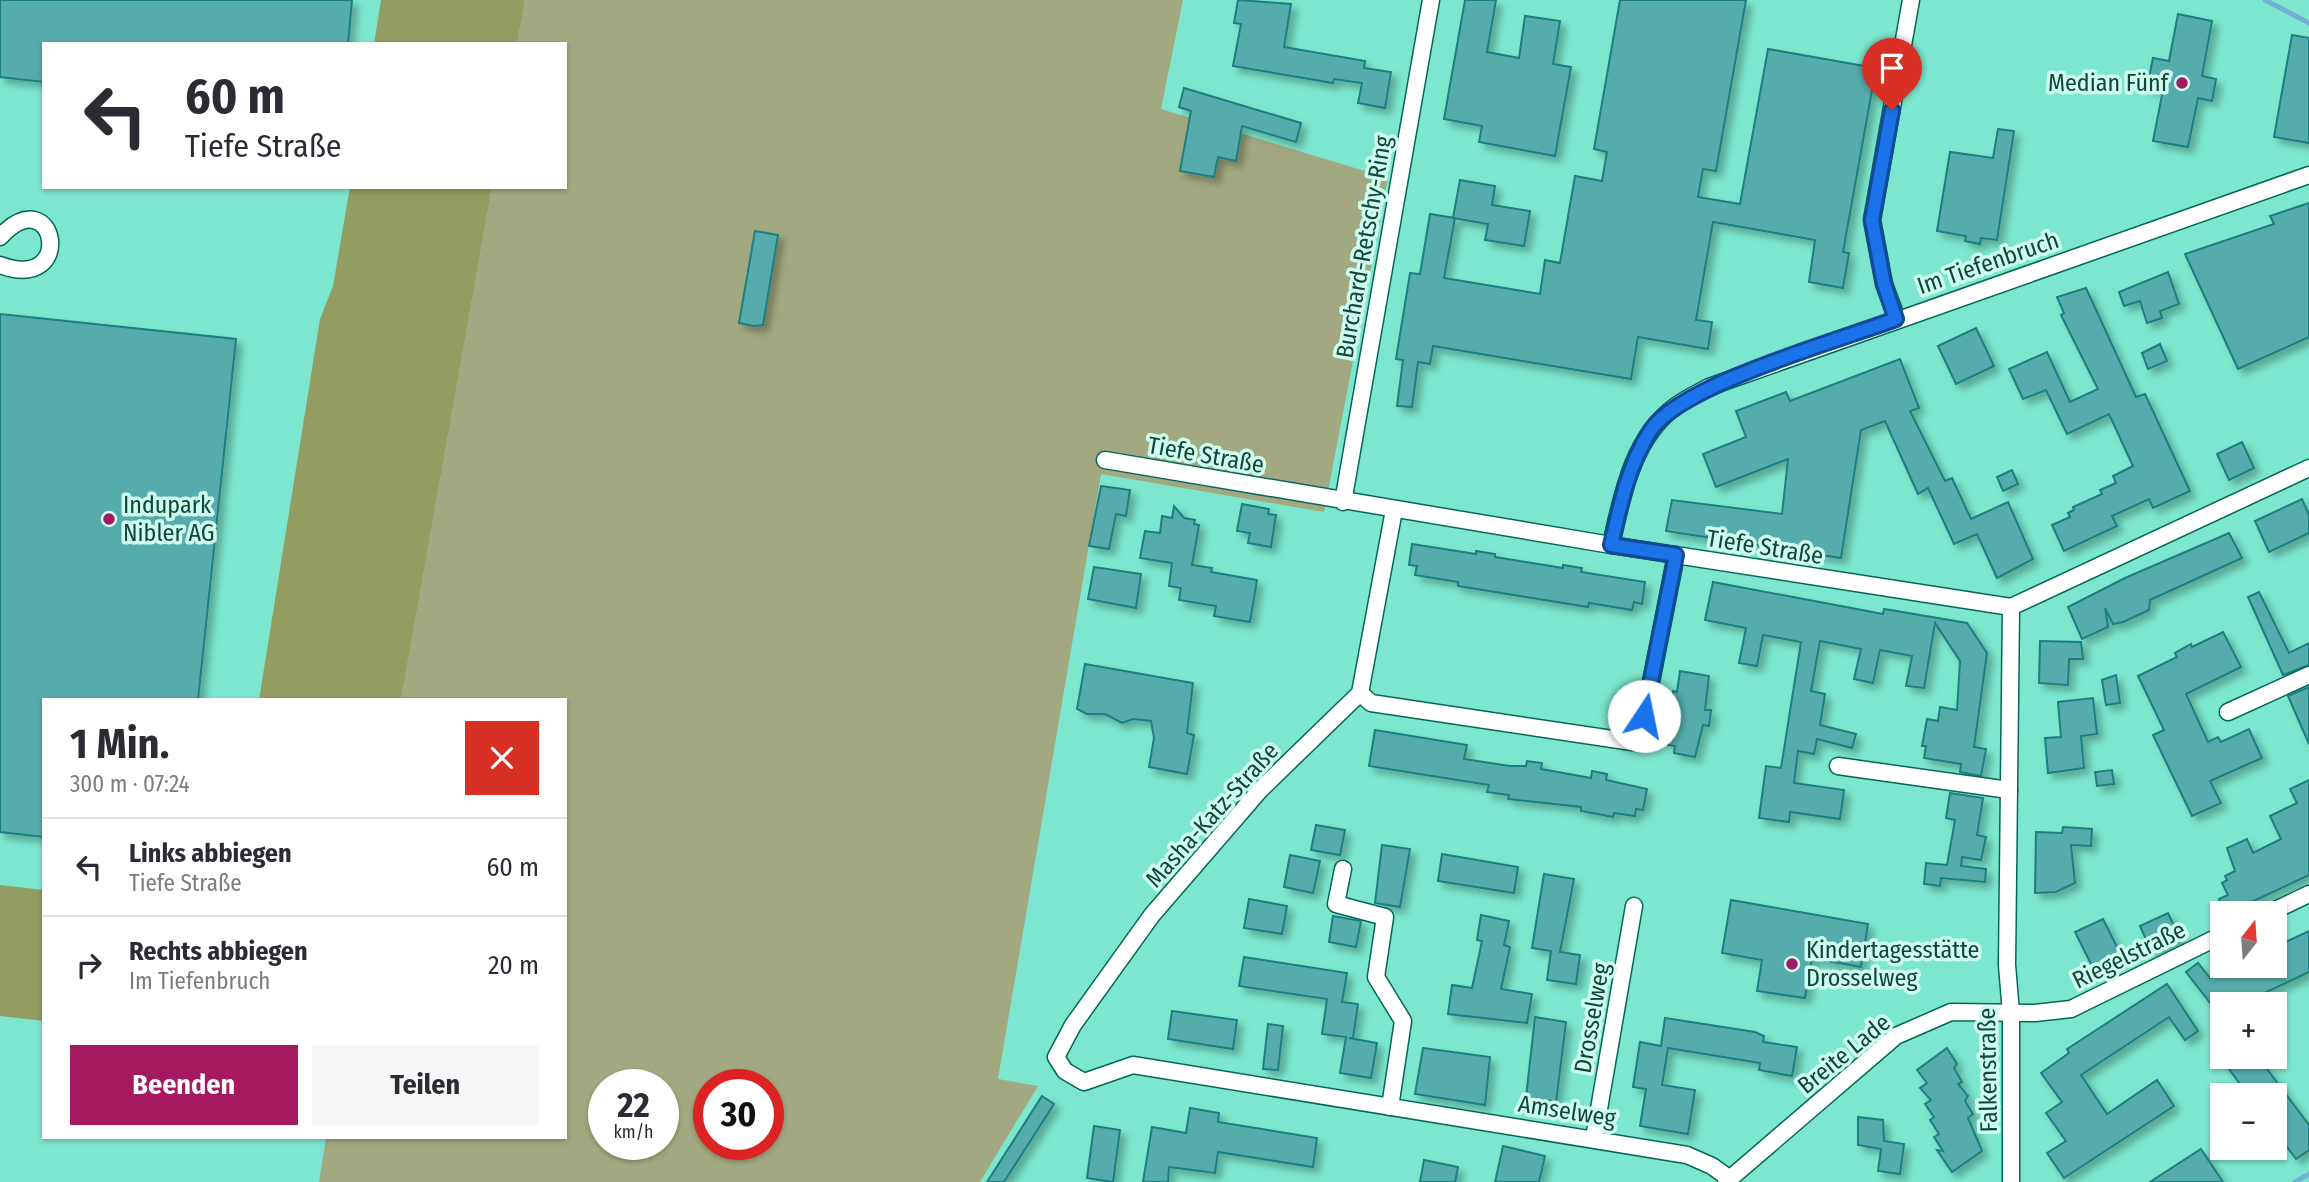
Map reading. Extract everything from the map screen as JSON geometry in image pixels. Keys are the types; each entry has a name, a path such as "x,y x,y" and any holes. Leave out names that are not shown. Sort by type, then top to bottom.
{"street":[{"name":"Burchard-Retschy-Ring","path":"1343,502 1431,0"},
{"path":"1896,319 1884,284 1872,220 1911,0"},
{"name":"Im Tiefenbruch","path":"1611,545 1633,463 1652,428 1676,406 1709,387 2309,175"},
{"path":"0,237 25,219 41,222 50,232 52,247 46,261 30,270 0,265"},
{"name":"Tiefe Straße","path":"1105,460 1343,502 2011,607"},
{"path":"2011,607 2309,468"},
{"path":"1394,510 1360,694 1371,703 1639,743 1676,555"},
{"name":"Falkenstraße","path":"2011,607 2007,965 2011,1013 2011,1182"},
{"path":"2228,712 2309,675"},
{"name":"Masha-Katz-Straße","path":"1133,1065 1084,1082 1065,1071 1056,1056 1073,1024 1152,915 1260,790 1360,694"},
{"path":"1838,766 2009,790"},
{"path":"1343,869 1336,904 1385,917 1376,977 1403,1021 1390,1107"},
{"path":"2287,904 2309,894"},
{"name":"Drosselweg","path":"1594,1138 1634,906"},
{"name":"Riegelstraße","path":"2011,1013 2071,1009 2210,941"},
{"name":"Breite Lade","path":"1728,1180 1896,1036 1951,1012 2011,1013"},
{"name":"Amselweg","path":"1133,1065 1687,1155 1712,1166 1728,1180"}],"green space":[{"path":"381,0 525,0 517,42 374,42"},
{"path":"525,0 1183,0 1161,109 1388,178 1324,512 1101,474 998,1079 1038,1086 980,1182 319,1182 326,1139 567,1139 567,698 401,698 492,189 567,189 567,42 517,42"},
{"path":"350,189 492,189 401,698 259,698 320,319 333,286"},
{"path":"0,885 42,890 42,1021 0,1016"}],"building":[{"path":"0,0 352,0 348,42 42,42 42,82 0,77"},
{"path":"1238,0 1291,4 1284,47 1365,61 1364,68 1391,72 1385,108 1358,103 1362,83 1334,79 1333,83 1233,66 1241,24 1234,23"},
{"path":"1465,0 1496,0 1487,52 1519,58 1525,16 1560,21 1553,64 1571,67 1555,156 1479,142 1482,126 1444,119"},
{"path":"1620,0 1746,0 1716,171 1703,169 1698,197 1740,204 1768,49 1876,68 1843,252 1849,253 1843,288 1809,282 1815,240 1713,222 1696,320 1712,322 1708,349 1638,337 1631,379 1433,346 1430,364 1418,362 1412,407 1397,406 1403,360 1396,359 1410,273 1420,274 1430,214 1455,218 1444,278 1540,294 1545,260 1560,263 1575,176 1602,181 1607,152 1594,149"},
{"name":"Median Fünf","path":"2178,14 2212,21 2202,76 2216,79 2212,101 2198,98 2188,147 2153,141 2163,90 2147,88 2153,58 2169,61"},
{"path":"2292,35 2309,38 2309,143 2274,137"},
{"path":"1184,88 1301,123 1296,142 1242,126 1236,161 1218,157 1214,177 1180,171 1191,111 1179,107"},
{"path":"1998,129 2014,131 1997,240 1981,238 1980,244 1965,241 1966,236 1937,231 1950,152 1993,158"},
{"path":"1460,180 1495,186 1492,205 1530,211 1524,246 1485,240 1488,224 1453,218"},
{"path":"2309,203 2309,337 2238,369 2185,254 2274,224 2270,216"},
{"path":"755,231 778,235 763,325 754,326 739,323"},
{"path":"2168,272 2179,304 2160,311 2162,318 2147,323 2140,301 2124,306 2119,292"},
{"path":"2086,288 2136,397 2145,394 2190,491 2153,508 2149,499 2112,516 2117,526 2064,551 2052,525 2070,517 2068,513 2074,510 2073,507 2102,494 2100,490 2116,483 2113,476 2133,466 2109,414 2067,434 2046,390 2023,399 2009,369 2047,352 2070,402 2098,389 2061,315 2064,313 2057,297"},
{"name":"Indupark Nibler AG","path":"0,314 236,339 198,698 42,698 42,837 0,832"},
{"path":"1976,328 1994,366 1956,384 1938,346"},
{"path":"2160,344 2167,361 2148,369 2142,353"},
{"path":"1900,359 1919,408 1910,411 1945,481 1952,478 1971,519 2008,502 2033,559 1997,578 1977,534 1954,544 1928,488 1918,494 1885,421 1861,430 1841,558 1666,531 1672,500 1782,514 1788,459 1716,487 1703,454 1746,437 1736,411 1786,392 1790,401"},
{"path":"2242,442 2254,468 2229,480 2217,454"},
{"path":"2012,470 2018,484 2003,491 1997,477"},
{"path":"1101,486 1130,490 1126,516 1116,514 1109,549 1089,546"},
{"path":"2302,499 2309,515 2309,533 2269,552 2255,521"},
{"path":"1242,504 1269,509 1268,514 1276,515 1271,547 1248,543 1250,533 1237,531"},
{"path":"1174,506 1184,518 1195,520 1194,524 1199,525 1192,565 1212,568 1211,572 1257,580 1250,622 1214,616 1216,606 1179,600 1181,588 1169,586 1172,563 1140,558 1145,531 1160,533 1162,516 1172,518"},
{"path":"2229,533 2242,558 2150,600 2149,610 2123,622 2113,624 2105,608 2108,627 2082,639 2068,607 2125,578"},
{"path":"1412,544 1476,554 1476,551 1495,554 1495,557 1563,568 1563,565 1582,568 1581,572 1645,582 1642,604 1634,602 1632,610 1589,603 1588,607 1458,586 1458,582 1415,575 1417,566 1409,565"},
{"path":"1094,567 1141,574 1136,608 1088,599"},
{"path":"1713,582 1883,614 1884,609 1967,623 1987,653 1974,747 1986,749 1981,776 1960,772 1961,764 1924,758 1926,746 1922,746 1927,719 1938,721 1940,707 1957,710 1960,661 1935,623 1924,688 1906,686 1912,656 1880,650 1873,683 1854,679 1861,649 1820,641 1811,691 1825,694 1820,725 1856,734 1852,748 1817,739 1814,754 1798,751 1794,783 1844,790 1840,819 1790,812 1789,822 1759,818 1766,766 1781,768 1801,642 1763,635 1757,666 1739,663 1746,628 1705,620"},
{"path":"2259,592 2289,653 2309,643 2309,665 2283,675 2248,597"},
{"path":"2223,632 2241,667 2186,694 2208,742 2218,737 2221,742 2249,729 2262,758 2210,781 2221,803 2192,816 2153,735 2164,730 2138,676 2177,657 2175,653 2191,644 2192,647"},
{"path":"2040,641 2081,642 2083,659 2069,659 2068,685 2039,683"},
{"path":"1085,664 1193,683 1187,733 1194,735 1187,774 1149,767 1154,738 1151,721 1133,719 1122,723 1105,714 1087,714 1077,709"},
{"path":"1680,671 1709,676 1705,710 1711,710 1709,726 1703,725 1695,757 1674,753 1675,746 1668,745 1671,724 1667,724"},
{"path":"2116,675 2120,703 2106,705 2102,680"},
{"path":"2309,687 2309,744 2288,696"},
{"path":"2093,698 2097,734 2081,736 2084,768 2048,773 2045,738 2061,737 2058,702"},
{"path":"1375,730 1467,745 1464,759 1510,766 1526,766 1527,761 1542,763 1541,769 1591,778 1592,771 1607,774 1606,780 1647,789 1643,810 1636,809 1635,816 1614,813 1613,817 1581,811 1581,807 1508,799 1509,795 1487,792 1489,785 1369,766"},
{"path":"2112,770 2114,784 2097,786 2095,772"},
{"path":"2309,780 2309,875 2254,901 2220,901 2219,899 2228,895 2222,883 2227,880 2225,876 2235,871 2227,848 2247,839 2253,853 2281,839 2270,816 2297,803 2290,789"},
{"path":"1950,793 1983,798 1977,835 1986,837 1981,860 1962,857 1961,866 1986,869 1985,882 1941,878 1940,886 1924,884 1926,863 1947,865 1955,820 1946,818"},
{"path":"1316,825 1345,830 1340,855 1311,850"},
{"path":"2063,827 2092,829 2091,846 2071,845 2075,883 2056,892 2035,893 2036,832 2062,833"},
{"path":"1382,845 1410,849 1400,907 1375,903"},
{"path":"1442,854 1518,867 1514,893 1438,881"},
{"path":"1290,855 1320,861 1313,893 1284,887"},
{"path":"1544,874 1574,879 1560,952 1580,955 1576,984 1547,980 1551,951 1532,948"},
{"path":"1249,899 1287,906 1282,934 1244,928"},
{"path":"1731,900 1868,924 1861,967 1812,958 1805,998 1757,991 1762,960 1722,953"},
{"path":"2168,913 2180,939 2152,953 2140,926"},
{"path":"1481,915 1509,921 1504,945 1510,947 1501,989 1532,994 1527,1023 1448,1014 1452,985 1472,988 1482,941 1477,940"},
{"path":"1333,916 1361,921 1356,947 1329,942"},
{"path":"2103,919 2122,957 2094,970 2075,932"},
{"path":"2309,931 2309,972 2266,992 2210,992 2210,1003 2186,972 2198,963 2210,978 2287,978 2287,941"},
{"path":"1244,957 1347,973 1342,1002 1358,1004 1353,1038 1349,1038 1377,1043 1371,1078 1340,1073 1346,1037 1322,1034 1327,999 1239,986"},
{"path":"2167,984 2198,1031 2185,1040 2169,1017 2081,1075 2107,1114 2157,1080 2174,1106 2064,1178 2047,1153 2066,1141 2046,1113 2062,1102 2041,1073 2069,1053 2067,1049"},
{"path":"1172,1011 1237,1020 1233,1049 1168,1039"},
{"path":"1535,1017 1566,1022 1556,1102 1526,1097"},
{"path":"1665,1018 1755,1032 1764,1036 1763,1042 1797,1047 1792,1076 1759,1070 1760,1063 1668,1048 1662,1085 1695,1090 1688,1134 1640,1126 1646,1089 1633,1087 1640,1042 1661,1046"},
{"path":"1268,1024 1283,1026 1278,1070 1263,1069"},
{"path":"1423,1048 1490,1057 1485,1105 1415,1094"},
{"path":"1947,1048 1957,1064 1954,1068 1962,1082 1958,1084 1968,1096 1965,1101 1973,1114 1968,1118 1982,1151 1952,1172 1937,1150 1943,1151 1934,1137 1939,1134 1930,1120 1934,1117 1925,1104 1931,1100 1920,1088 1927,1083 1917,1070"},
{"path":"2229,1069 2267,1069 2278,1083 2239,1083"},
{"path":"1042,1096 1054,1104 1004,1182 987,1182"},
{"path":"2287,1096 2309,1125 2309,1150 2296,1159 2287,1147"},
{"path":"1190,1108 1219,1113 1218,1122 1317,1138 1313,1167 1218,1152 1215,1173 1169,1167 1168,1182 1143,1182 1152,1127 1186,1133"},
{"path":"1858,1117 1883,1120 1884,1141 1904,1144 1900,1174 1878,1171 1881,1149 1858,1145"},
{"path":"1094,1126 1120,1130 1113,1182 1087,1178"},
{"path":"1503,1146 1545,1156 1539,1182 1495,1182"},
{"path":"2201,1149 2223,1182 2150,1182"},
{"path":"1424,1160 1458,1167 1455,1182 1420,1182"}],"waterway":[{"path":"2265,0 2309,23"},
{"path":"2295,1182 2309,1174"}],"place":[{"name":"Median Fünf","path":"2182,83"},
{"name":"Indupark Nibler AG","path":"109,519"},
{"name":"Kindertagesstätte Drosselweg","path":"1792,964"}],"route":[{"path":"1644,716 1676,555 1611,545 1633,463 1652,428 1676,406 1709,387 1896,319 1884,284 1872,220 1892,110"}]}
